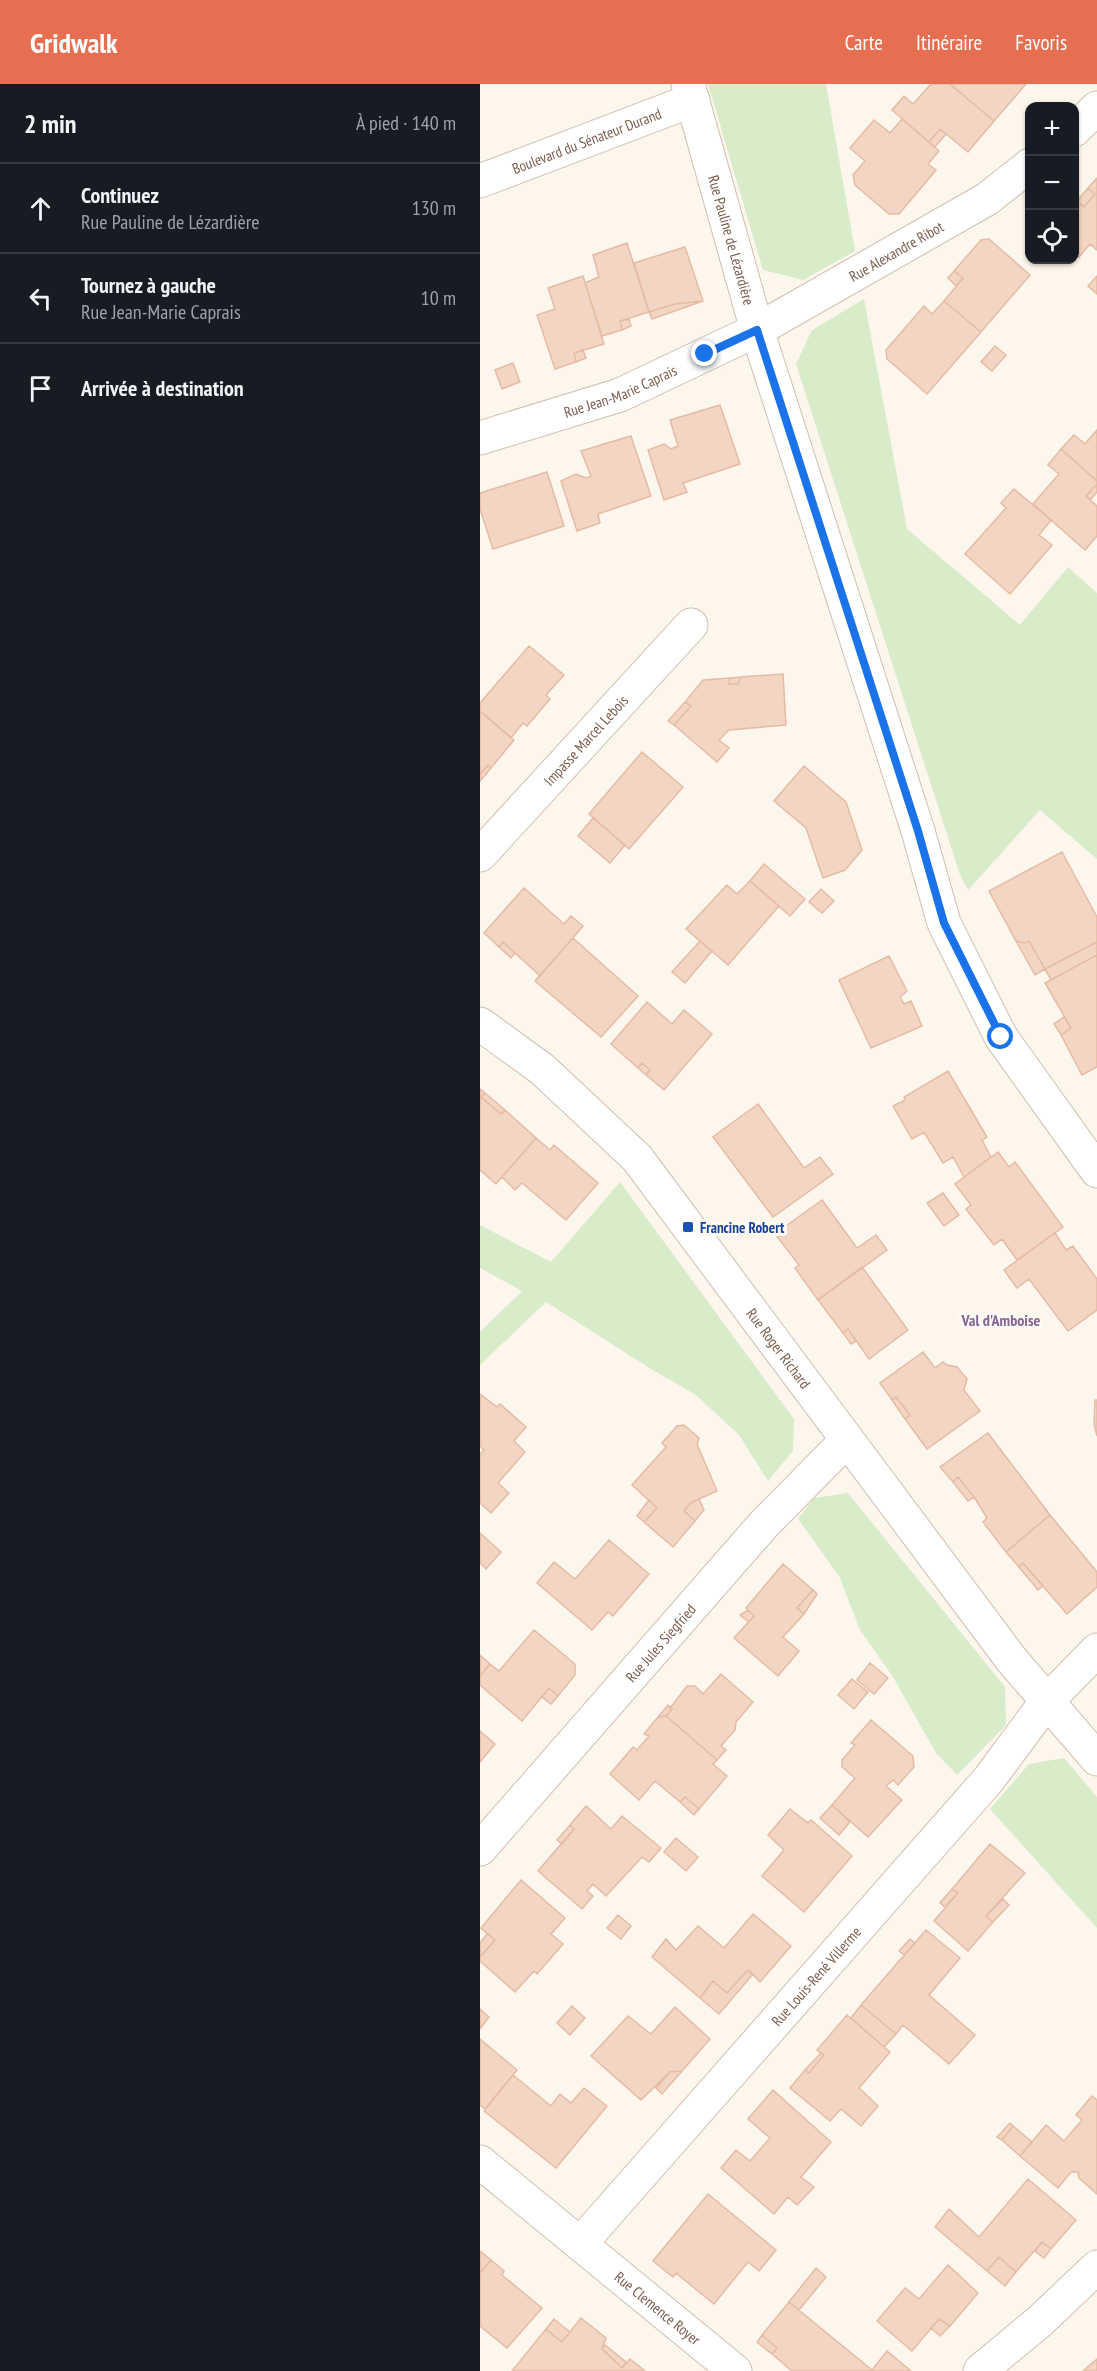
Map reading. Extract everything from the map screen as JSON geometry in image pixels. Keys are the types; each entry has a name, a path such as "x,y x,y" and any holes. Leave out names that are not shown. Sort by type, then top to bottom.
{"street":[{"name":"Boulevard du Sénateur Durand","path":"480,181 691,92"},
{"name":"Rue Pauline de Lézardière","path":"691,92 757,330 918,831 944,923 1001,1037 1097,1171"},
{"path":"1079,125 1097,108"},
{"name":"Rue Alexandre Ribot","path":"757,330 987,199 1025,168"},
{"name":"Rue Jean-Marie Caprais","path":"480,438 620,395 757,330"},
{"name":"Impasse Marcel Lebois","path":"480,855 691,625"},
{"name":"Rue Roger Richard","path":"480,1024 542,1070 637,1158 1004,1650 1046,1702"},
{"name":"Rue Jules Siegfried","path":"480,1849 764,1524 847,1440"},
{"name":"Rue Louis-René Villerme","path":"580,2244 989,1779 1046,1702 1097,1650"},
{"path":"1046,1702 1097,1759"},
{"name":"Rue Clemence Royer","path":"480,2162 735,2371"},
{"path":"980,2371 1097,2267"}],"green space":[{"path":"708,84 826,84 855,251 803,280 763,270"},
{"path":"864,299 907,529 1020,625 1068,567 1097,593 1097,859 1040,810 968,890 960,875 796,364 812,330"},
{"path":"620,1182 794,1419 793,1451 768,1481 739,1435 696,1395 546,1302 480,1365 480,1332 522,1291 480,1268 480,1225 551,1262"},
{"path":"848,1493 1005,1687 1006,1725 957,1775 936,1753 893,1677 860,1630 839,1576 798,1519 814,1498"},
{"path":"1064,1758 1097,1797 1097,1928 990,1809 1029,1764"}],"building":[{"path":"931,84 950,84 994,121 968,152 940,129 929,142 892,110 904,96 913,104"},
{"path":"950,84 1026,84 994,121"},
{"path":"902,119 939,151 928,164 936,170 899,214 889,214 855,185 853,175 865,161 850,148 874,120 890,133"},
{"path":"940,129 946,134 935,147 929,142"},
{"path":"1097,178 1097,250 1090,244 1079,257 1079,202 1084,207 1095,194 1088,188"},
{"path":"1088,188 1095,194 1084,207 1079,203 1079,199"},
{"path":"989,239 1030,275 981,332 944,301 963,278 954,271 981,240"},
{"path":"627,243 649,312 620,321 622,330 602,336 585,283 599,277 593,255"},
{"path":"685,247 703,301 675,304 649,312 634,263"},
{"path":"954,271 963,278 956,286 948,278"},
{"path":"583,276 604,344 574,353 576,362 555,369 537,315 555,309 548,288"},
{"path":"1097,276 1097,294 1088,286"},
{"path":"703,301 652,319 649,312 675,304"},
{"path":"944,301 981,332 927,394 887,359 886,350 924,306 932,314"},
{"path":"629,319 631,326 622,330 620,321"},
{"path":"995,346 1006,355 992,371 981,362"},
{"path":"583,350 586,358 576,362 574,353"},
{"path":"513,363 520,382 502,389 495,370"},
{"path":"720,405 740,464 683,483 687,492 664,500 648,450 664,444 671,449 678,446 670,420"},
{"path":"1097,430 1097,481 1061,449 1074,435 1085,444"},
{"path":"631,436 651,496 598,514 600,523 577,531 561,481 576,474 586,478 591,476 581,451"},
{"path":"1061,449 1097,481 1086,496 1097,506 1097,536 1085,550 1033,504 1059,474 1048,465"},
{"path":"547,472 564,526 493,549 480,509 480,493"},
{"path":"1097,484 1097,492 1090,500 1086,496"},
{"path":"1014,489 1051,520 1039,535 1052,545 1010,594 965,554 1006,508 1001,503"},
{"path":"529,646 564,675 546,695 550,699 527,726 523,723 511,738 480,711 480,703"},
{"path":"783,674 786,725 729,730 719,740 729,748 717,762 674,725 691,706 685,702 703,680 730,678 729,684 738,684 741,677"},
{"path":"741,677 738,684 729,684 730,678"},
{"path":"685,702 691,706 674,725 668,721"},
{"path":"480,711 514,740 491,768 488,765 480,774"},
{"path":"642,752 683,787 629,849 589,814"},
{"path":"488,765 491,768 480,781 480,774"},
{"path":"804,766 846,802 862,850 845,870 823,878 806,828 774,801"},
{"path":"593,818 625,845 610,863 578,836"},
{"path":"1062,852 1097,917 1097,942 1045,969 1029,941 1025,943 1016,941 989,891"},
{"path":"764,864 805,899 790,916 750,881"},
{"path":"750,881 779,906 728,965 686,929 727,885 737,894"},
{"path":"524,888 564,924 571,916 583,926 540,976 503,942 499,947 484,933"},
{"path":"821,889 834,901 822,913 809,902"},
{"path":"573,938 638,996 601,1037 535,981"},
{"path":"700,941 712,951 685,983 672,972"},
{"path":"1016,941 1025,943 1029,941 1045,969 1035,975"},
{"path":"503,942 515,953 511,958 499,947"},
{"path":"1097,942 1097,955 1051,980 1045,969"},
{"path":"1097,955 1097,1067 1082,1075 1061,1035 1071,1028 1045,983"},
{"path":"889,956 907,991 900,997 904,1004 911,1001 922,1026 871,1048 839,980"},
{"path":"647,1002 672,1024 684,1010 712,1034 664,1090 646,1075 650,1070 642,1063 638,1068 611,1044"},
{"path":"1064,1017 1071,1028 1061,1035 1054,1024"},
{"path":"642,1063 650,1070 646,1075 638,1068"},
{"path":"948,1071 987,1137 982,1140 991,1157 964,1177 953,1157 943,1163 924,1132 912,1139 893,1106"},
{"path":"480,1089 485,1093 481,1097 501,1114 505,1110 536,1138 496,1184 480,1170"},
{"path":"485,1093 505,1110 501,1114 481,1097"},
{"path":"758,1104 804,1168 820,1157 833,1174 773,1217 713,1137"},
{"path":"536,1138 550,1150 554,1145 598,1183 566,1220 522,1183 515,1190 502,1177"},
{"path":"998,1152 1009,1167 1015,1162 1063,1227 1017,1260 1002,1239 994,1245 966,1209 971,1205 955,1184"},
{"path":"943,1193 959,1215 944,1226 927,1203"},
{"path":"822,1200 857,1248 876,1235 887,1250 818,1300 795,1268 799,1265 775,1234"},
{"path":"1055,1233 1066,1250 1073,1246 1097,1279 1097,1310 1068,1331 1029,1279 1017,1288 1004,1270"},
{"path":"862,1267 908,1330 869,1359 848,1329 843,1333 818,1300"},
{"path":"848,1329 856,1341 851,1344 843,1333"},
{"path":"923,1352 935,1368 943,1362 957,1367 967,1379 964,1390 980,1411 927,1449 905,1419 910,1415 896,1397 892,1400 880,1383"},
{"path":"480,1394 497,1407 500,1404 526,1427 514,1441 525,1452 498,1483 509,1493 491,1513 480,1503 480,1454 484,1450 480,1446"},
{"path":"896,1397 910,1415 905,1419 892,1400"},
{"path":"1095,1400 1097,1400 1097,1436 1094,1424"},
{"path":"684,1425 699,1438 697,1444 717,1491 690,1503 684,1511 695,1521 673,1547 644,1522 657,1508 632,1485 666,1447 662,1443 677,1426"},
{"path":"988,1433 1050,1515 1006,1552 983,1522 987,1518 974,1497 958,1477 953,1482 940,1467"},
{"path":"958,1477 974,1497 968,1501 953,1482"},
{"path":"699,1499 704,1510 695,1521 684,1511 690,1503"},
{"path":"649,1500 657,1508 644,1522 637,1516"},
{"path":"1050,1515 1097,1572 1097,1587 1067,1614 1023,1563 1019,1567 1006,1552"},
{"path":"480,1533 501,1552 486,1569 480,1563"},
{"path":"609,1540 649,1574 613,1616 608,1612 592,1630 537,1583 554,1562 575,1579"},
{"path":"1023,1563 1043,1586 1038,1590 1019,1567"},
{"path":"783,1564 813,1590 797,1608 804,1614 783,1637 799,1651 778,1676 734,1638 754,1616 746,1608"},
{"path":"813,1590 817,1594 804,1614 797,1608"},
{"path":"748,1610 754,1616 749,1622 740,1615"},
{"path":"534,1630 575,1664 575,1675 558,1696 549,1688 522,1721 480,1685 480,1676 490,1664 499,1671"},
{"path":"480,1655 490,1664 480,1676"},
{"path":"870,1663 888,1678 874,1694 857,1680"},
{"path":"721,1674 753,1702 736,1722 735,1730 721,1746 726,1750 717,1760 666,1716 687,1686 695,1686 703,1694"},
{"path":"852,1679 868,1692 854,1709 838,1695"},
{"path":"549,1688 558,1696 551,1704 542,1697"},
{"path":"668,1705 672,1709 666,1716 658,1717"},
{"path":"666,1716 717,1760 713,1764 727,1776 699,1809 685,1797 680,1802 655,1781 639,1800 610,1774 633,1747 637,1750 649,1736 644,1734 658,1717"},
{"path":"871,1720 913,1756 914,1767 898,1785 893,1780 886,1786 902,1800 868,1837 832,1805 855,1778 842,1767 842,1760 855,1745 851,1743"},
{"path":"480,1731 495,1744 480,1762"},
{"path":"685,1797 699,1809 694,1815 680,1802"},
{"path":"832,1805 850,1822 839,1835 820,1818"},
{"path":"586,1806 611,1829 622,1816 661,1848 649,1862 642,1857 606,1896 593,1884 587,1891 593,1896 582,1909 538,1871 574,1829 570,1825"},
{"path":"790,1809 808,1823 811,1820 852,1856 804,1912 762,1876 784,1850 768,1835"},
{"path":"570,1825 574,1829 562,1844 557,1840"},
{"path":"676,1838 698,1857 686,1871 664,1852"},
{"path":"990,1844 1025,1873 986,1916 993,1922 968,1951 934,1921 958,1893 952,1889"},
{"path":"521,1880 565,1918 551,1934 563,1944 537,1974 534,1971 515,1992 480,1961 480,1957 495,1940 481,1928"},
{"path":"952,1889 958,1893 945,1907 940,1903"},
{"path":"1003,1899 1009,1905 993,1922 986,1916"},
{"path":"753,1914 791,1946 760,1982 748,1970 727,1993 713,1981 700,1998 652,1957 666,1939 676,1950 698,1926 724,1948"},
{"path":"618,1915 631,1926 621,1939 607,1928"},
{"path":"926,1930 960,1958 929,1995 975,2035 949,2064 903,2025 896,2034 861,2005"},
{"path":"487,1934 495,1940 480,1957 480,1943"},
{"path":"910,1939 915,1943 904,1955 899,1951"},
{"path":"748,1970 753,1974 719,2014 700,1998 713,1981 727,1993"},
{"path":"861,2005 896,2034 884,2047 851,2018"},
{"path":"572,2006 585,2018 570,2035 557,2023"},
{"path":"675,2007 710,2039 682,2071 670,2072 641,2100 591,2056 628,2016 651,2034"},
{"path":"480,2009 489,2017 480,2029"},
{"path":"847,2015 890,2052 859,2088 878,2106 861,2126 841,2109 830,2121 790,2088 805,2070 809,2073 824,2055 817,2050"},
{"path":"480,2039 517,2070 485,2109 480,2105"},
{"path":"821,2053 824,2055 809,2073 805,2070"},
{"path":"682,2071 662,2094 656,2088 670,2072"},
{"path":"513,2075 551,2106 560,2094 571,2103 584,2088 607,2106 556,2168 484,2111"},
{"path":"773,2090 831,2142 801,2177 814,2187 797,2205 788,2197 774,2214 721,2168 736,2150 750,2161 770,2138 748,2119"},
{"path":"1092,2096 1097,2100 1097,2194 1079,2178 1078,2172 1071,2172 1058,2188 1020,2156 1046,2125 1064,2141 1082,2120 1076,2115"},
{"path":"1010,2123 1013,2126 1002,2140 997,2137"},
{"path":"1013,2126 1032,2142 1020,2156 1002,2140"},
{"path":"1028,2179 1076,2220 1051,2249 1042,2242 1016,2272 999,2257 987,2271 935,2227 949,2209 979,2237"},
{"path":"708,2194 776,2250 759,2271 748,2262 714,2304 676,2273 673,2277 653,2261"},
{"path":"1042,2242 1051,2249 1044,2258 1035,2251"},
{"path":"480,2251 491,2260 480,2273"},
{"path":"999,2257 1016,2272 1005,2286 987,2271"},
{"path":"491,2260 504,2271 502,2275 542,2308 507,2348 480,2326 480,2273"},
{"path":"948,2265 978,2293 950,2326 939,2319 912,2351 877,2321 905,2288 919,2299"},
{"path":"816,2268 826,2277 799,2310 789,2302"},
{"path":"789,2302 872,2370 887,2351 911,2371 792,2371 772,2354 777,2348 762,2335"},
{"path":"581,2318 606,2338 602,2349 622,2368 630,2359 645,2371 512,2371 546,2329 562,2342"},
{"path":"554,2319 570,2332 562,2342 546,2329"},
{"path":"939,2319 950,2326 940,2336 931,2328"},
{"path":"762,2335 777,2348 772,2354 757,2342"},
{"path":"605,2345 626,2362 622,2368 602,2349"},
{"path":"1097,2359 1097,2371 1083,2371"}],"place":[{"name":"Francine Robert","path":"688,1227"}],"district":[{"name":"Val d'Amboise","path":"1001,1320"}],"route":[{"path":"705,354 757,330 918,831 944,923 1001,1037"}]}
